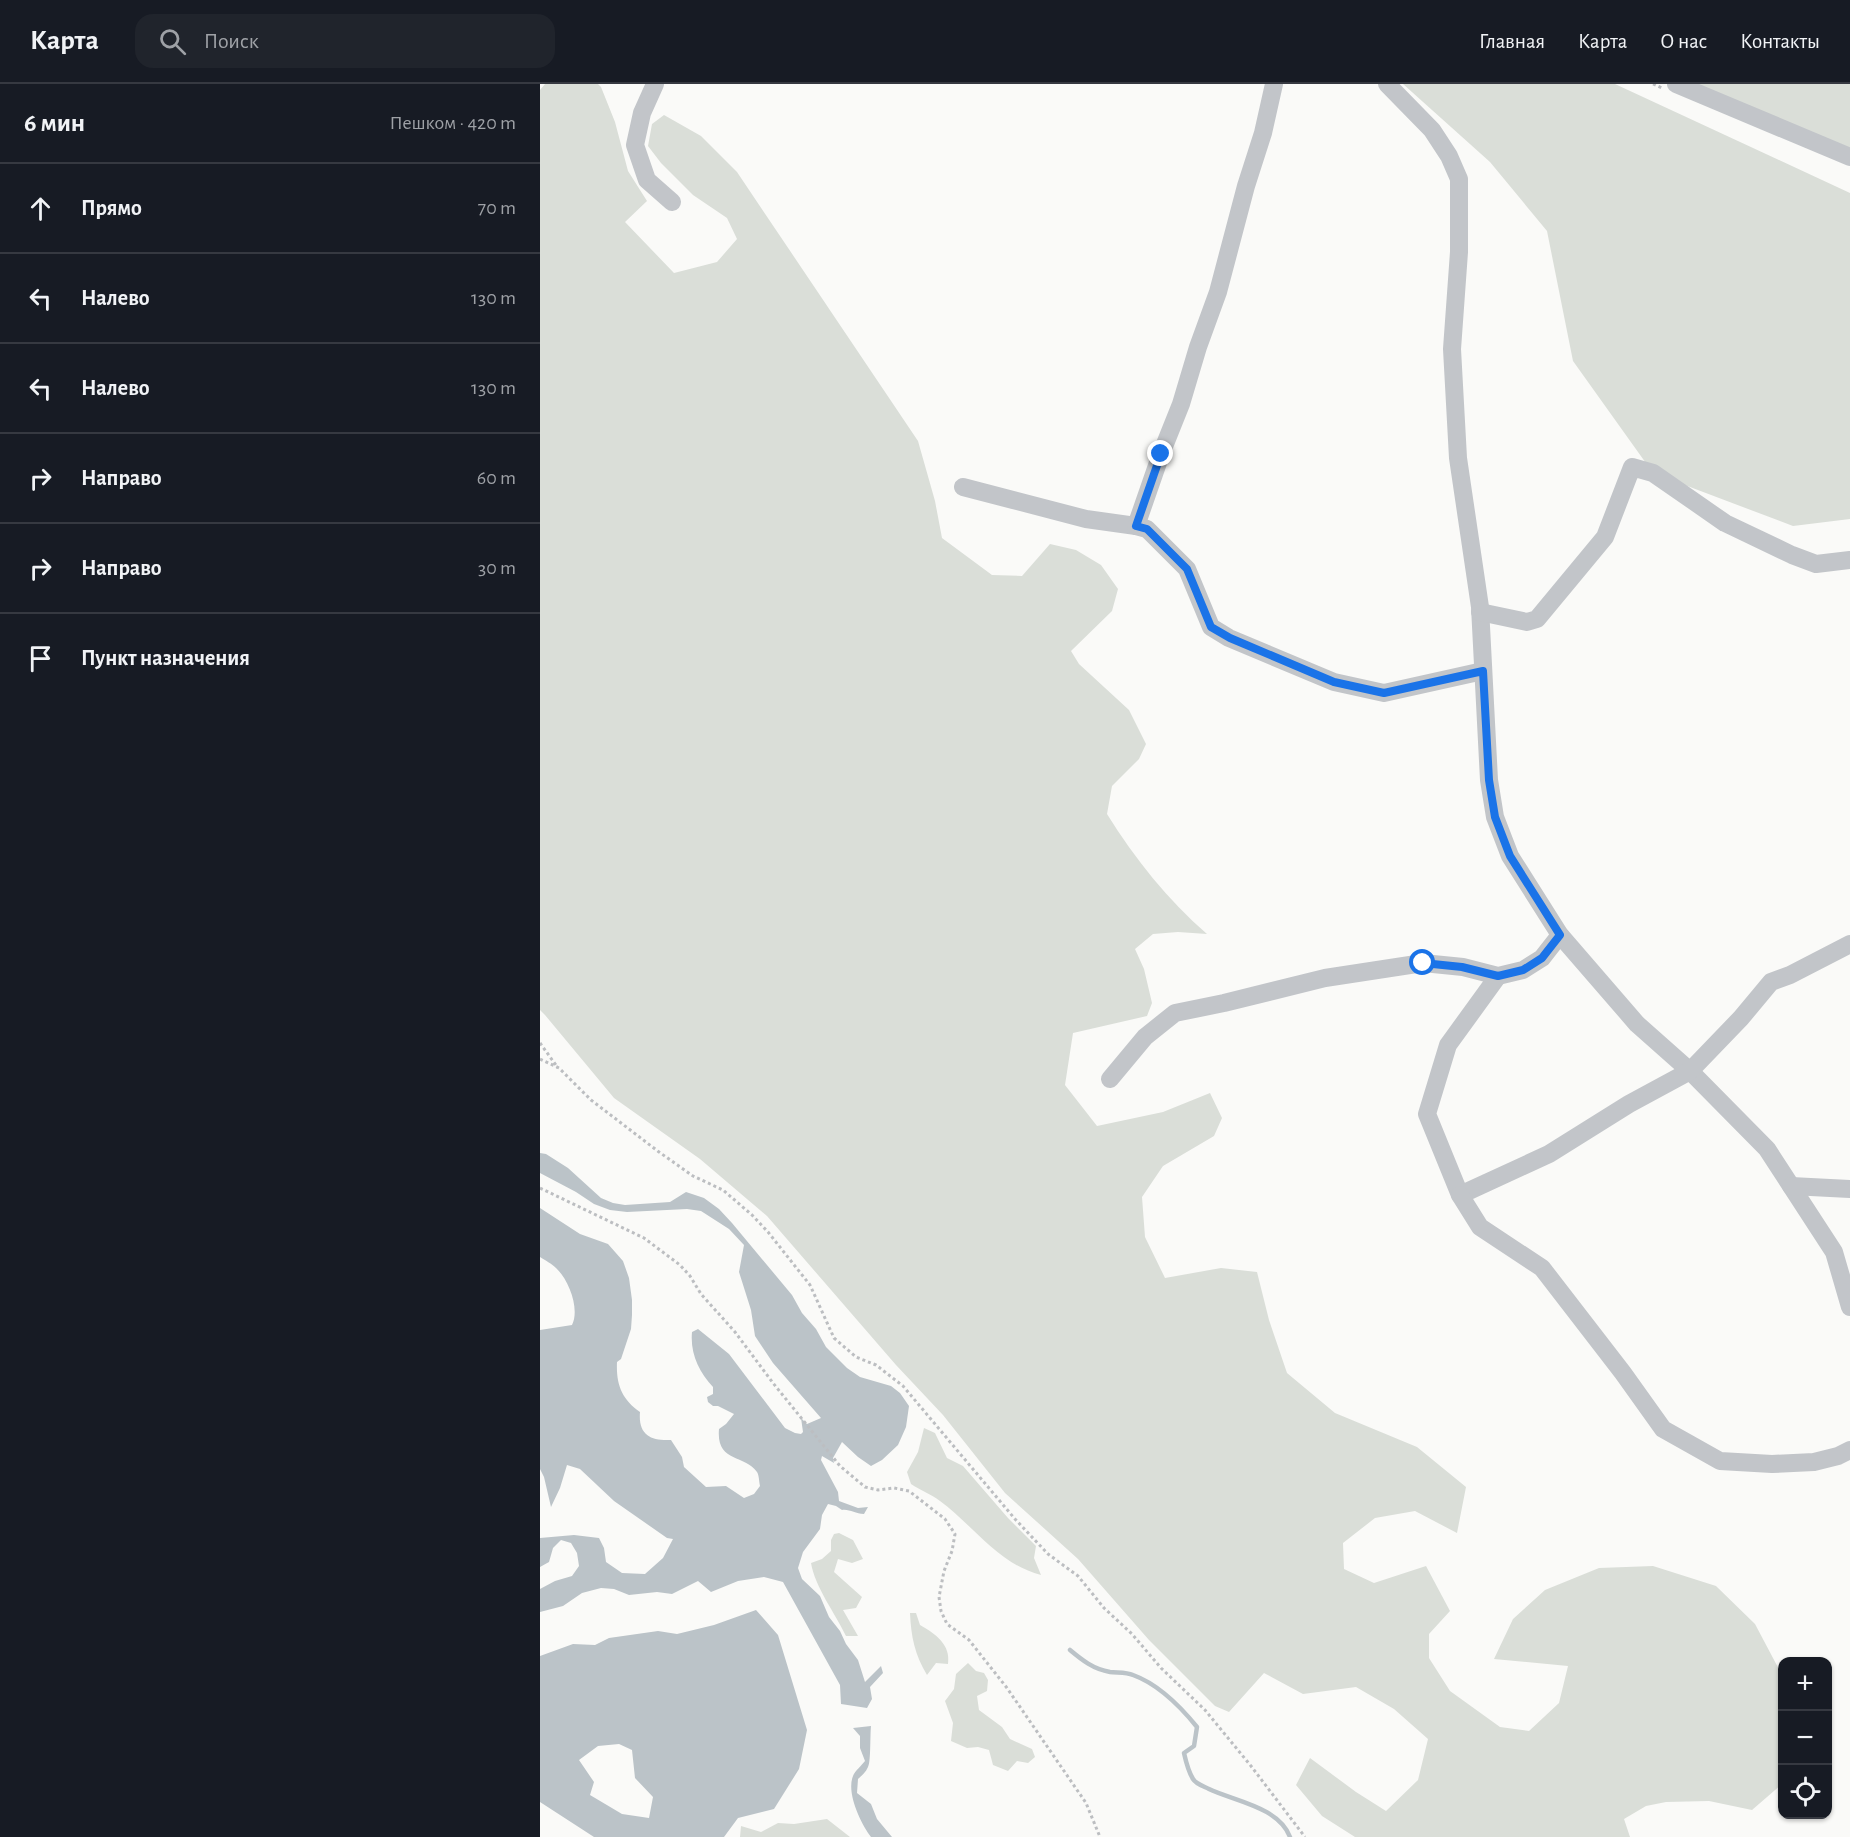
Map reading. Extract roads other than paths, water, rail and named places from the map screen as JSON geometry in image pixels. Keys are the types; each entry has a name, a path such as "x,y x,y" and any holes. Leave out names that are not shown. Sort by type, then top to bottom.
{"street":[{"path":"655,84 642,113 635,145 647,180 672,202"},
{"path":"1136,526 1181,404 1218,292 1246,186 1263,134 1274,84"},
{"path":"1387,84 1432,130 1449,156 1459,179 1459,252 1452,349 1458,458 1480,612 1489,780 1495,817 1510,856 1560,935 1637,1024 1690,1071 1767,1149 1834,1252 1850,1307"},
{"path":"1676,84 1850,157"},
{"path":"1480,612 1527,622 1537,619 1605,537 1632,467 1653,473 1725,523 1792,555 1816,564 1850,560"},
{"path":"963,487 1086,519 1147,529 1187,569 1211,627 1240,643 1334,682 1384,693 1483,671"},
{"path":"1110,1079 1145,1037 1175,1013 1325,978 1423,963 1462,967 1498,976 1523,970 1542,958 1560,935"},
{"path":"1460,1195 1549,1154 1629,1104 1690,1071 1741,1018 1771,982 1790,975 1850,944"},
{"path":"1498,976 1448,1045 1427,1114 1460,1195 1480,1227 1542,1268 1623,1373 1662,1429 1720,1461 1772,1464 1814,1462 1838,1456 1850,1450"},
{"path":"1791,1186 1850,1189"}],"waterway":[{"path":"1070,1650 1093,1666 1104,1671 1133,1675 1168,1696 1197,1727 1194,1746 1184,1753 1188,1770 1194,1781 1266,1812 1284,1827 1290,1837"}]}
